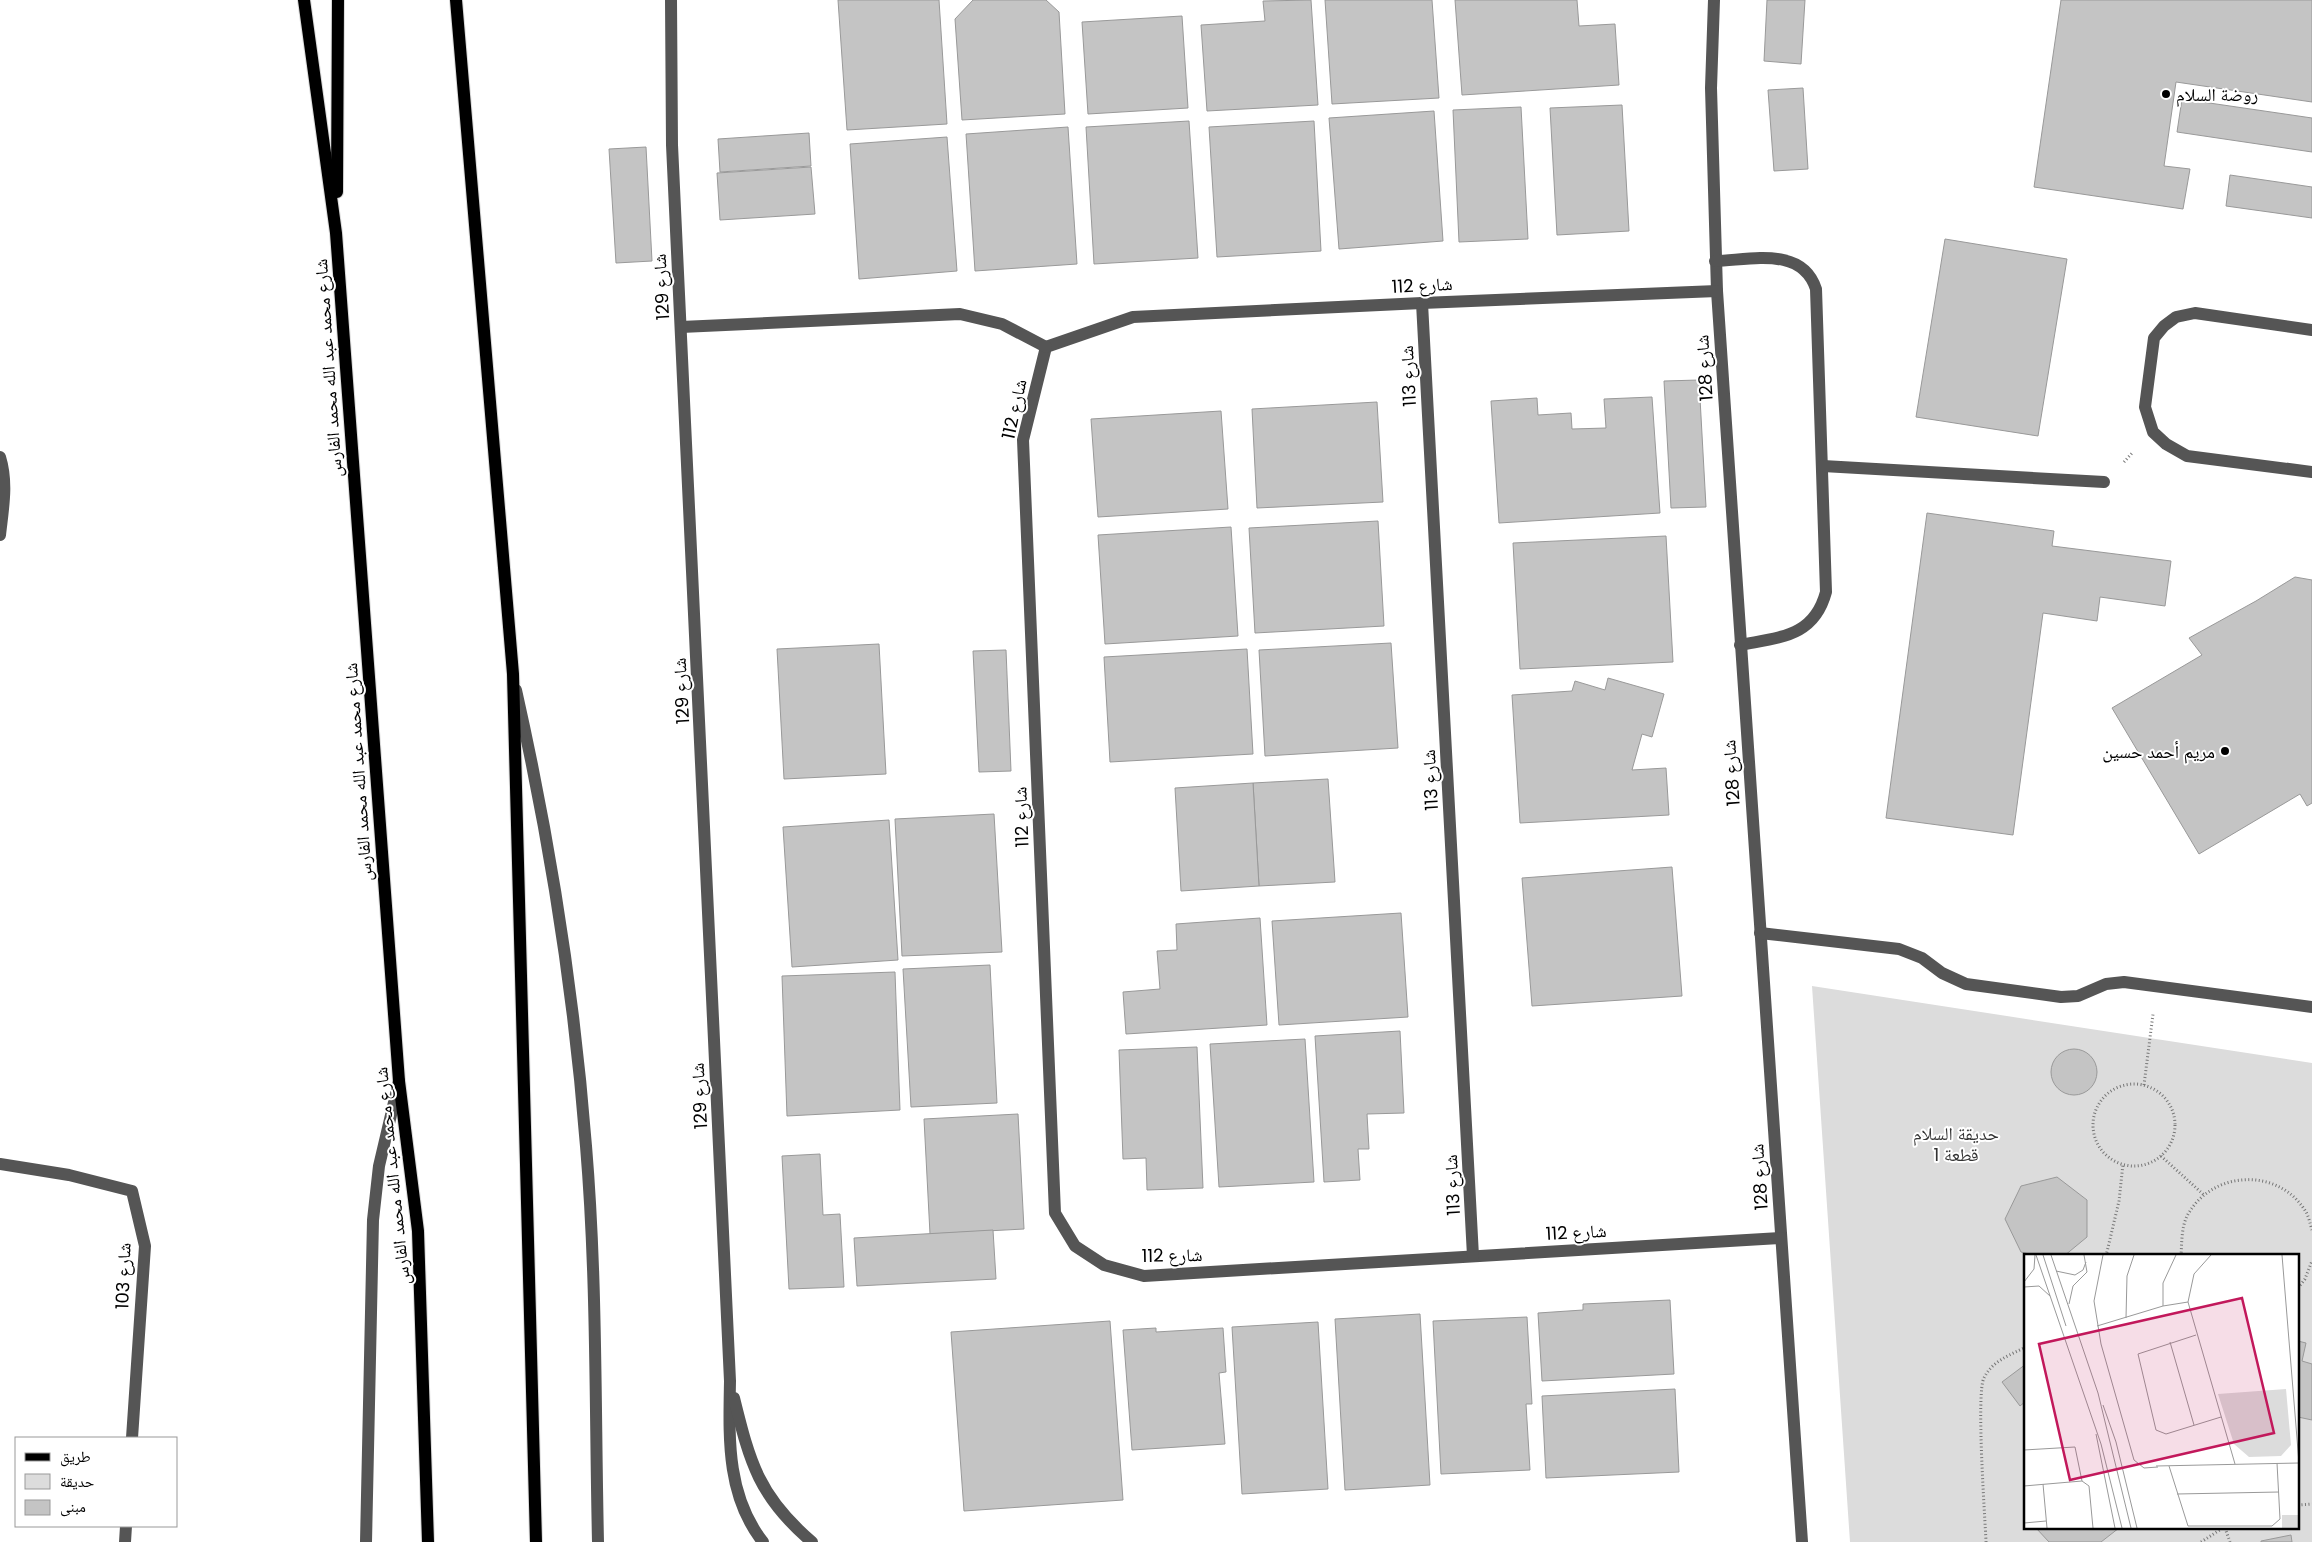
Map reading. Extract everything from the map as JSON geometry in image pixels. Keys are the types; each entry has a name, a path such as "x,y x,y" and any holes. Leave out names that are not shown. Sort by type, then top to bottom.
{"main road":[{"name":"شارع محمد عبد الله محمد الفارس","path":"304,0 336,233 399,1081 418,1231 428,1542"},
{"path":"336,233 339,64 338,0"},
{"path":"456,0 513,674 536,1542"}],"street":[{"name":"شارع 129","path":"671,0 672,145 730,1381 729,1447 734,1478 743,1507 763,1542"},
{"name":"شارع 128","path":"1714,0 1711,88 1715,261 1802,1542"},
{"path":"1715,261 1780,259 1792,261 1804,267 1812,277 1816,289 1827,580 1823,604 1817,615 1799,631 1787,636 1740,645"},
{"name":"شارع 112","path":"1717,291 1422,302 1132,318 1046,347 1023,440 1055,1213 1075,1246 1104,1265 1144,1276 1780,1238"},
{"name":"شارع 113","path":"1422,302 1473,1256"},
{"path":"2312,330 2195,313 2176,316 2154,338 2145,407 2153,432 2166,444 2187,456 2312,472"},
{"path":"681,327 960,314 1002,324 1046,347"},
{"path":"0,457 5,480 0,535"},
{"path":"1823,466 2104,482"},
{"path":"513,674 551,859 578,1050 592,1244 598,1542"},
{"path":"1760,933 1899,949 1922,958 1942,973 1966,984 2051,995 2078,996 2106,984 2124,982 2312,1007"},
{"path":"366,1542 373,1220 378,1166 399,1081"},
{"name":"شارع 103","path":"0,1164 69,1175 132,1191 145,1246 132,1437"},
{"name":"شارع 129","path":"730,1381 745,1442 758,1478 775,1505 812,1542"},
{"path":"125,1542 126,1527"}],"path":[{"path":"2104,482 2153,432"},
{"path":"2144,1085 2157,986"},
{"path":"2126,1084 2144,1085 2161,1093 2171,1107 2176,1124 2172,1142 2161,1156 2151,1164 2138,1166 2122,1164 2108,1158 2096,1143 2092,1125 2097,1107 2109,1092 2126,1084"},
{"path":"2161,1156 2204,1195"},
{"path":"2106,1254 2119,1201 2122,1164"},
{"path":"2181,1254 2182,1234 2189,1212 2204,1195 2224,1183 2247,1178 2270,1183 2290,1194 2306,1212 2312,1230"},
{"path":"2300,1286 2306,1279 2312,1261"},
{"path":"1986,1542 1981,1411 1982,1380 1993,1364 2024,1348"},
{"path":"2201,1542 2221,1530"},
{"path":"2225,1530 2230,1542"}],"green space":[{"name":"حديقة السلام قطعة 1","path":"1812,986 2312,1063 2312,1542 1850,1542"}],"building":[{"path":"838,0 939,0 947,124 847,130"},
{"path":"973,0 1046,0 1059,12 1065,114 962,120 955,19"},
{"path":"1311,0 1318,105 1207,111 1201,25 1265,21 1263,1"},
{"path":"1325,0 1432,0 1439,98 1332,104"},
{"path":"1455,0 1577,0 1579,26 1615,24 1619,85 1462,95"},
{"path":"1767,0 1805,0 1801,64 1764,61"},
{"name":"روضة السلام","path":"2061,0 2312,0 2312,102 2176,82 2164,166 2190,169 2183,209 2034,187"},
{"path":"1182,16 1188,108 1088,114 1082,22"},
{"path":"1803,88 1808,169 1774,171 1768,90"},
{"path":"2182,99 2312,118 2312,152 2177,132"},
{"path":"1622,105 1629,231 1557,235 1550,108"},
{"path":"1521,107 1528,239 1459,242 1453,110"},
{"path":"1434,111 1443,241 1339,249 1329,118"},
{"path":"1189,121 1198,258 1094,264 1086,127"},
{"path":"1314,121 1321,251 1217,257 1209,127"},
{"path":"1068,127 1077,264 975,271 966,134"},
{"path":"809,133 811,166 720,172 718,139"},
{"path":"947,137 957,271 859,279 850,144"},
{"path":"646,147 652,261 616,263 609,149"},
{"path":"811,167 815,214 720,220 717,173"},
{"path":"2230,175 2312,187 2312,218 2226,206"},
{"path":"1945,239 2067,259 2038,436 1916,417"},
{"path":"1699,380 1706,507 1671,508 1664,381"},
{"path":"1652,397 1660,513 1499,523 1491,401 1537,398 1538,415 1571,413 1572,429 1606,428 1604,399"},
{"path":"1377,402 1383,502 1257,508 1252,409"},
{"path":"1221,411 1228,509 1098,517 1091,419"},
{"path":"1927,513 2054,531 2052,546 2171,561 2165,606 2100,597 2097,621 2043,613 2013,835 1886,818"},
{"path":"1378,521 1384,626 1255,633 1249,528"},
{"path":"1231,527 1238,636 1105,644 1098,535"},
{"path":"1666,536 1673,662 1520,669 1513,543"},
{"name":"مريم أحمد حسين","path":"2295,577 2312,580 2312,803 2307,806 2300,794 2199,854 2112,708 2202,655 2189,638"},
{"path":"1391,643 1398,748 1265,756 1259,650"},
{"path":"879,644 886,774 784,779 777,649"},
{"path":"1247,649 1253,754 1110,762 1104,657"},
{"path":"1006,650 1011,771 979,772 973,651"},
{"path":"1608,678 1664,694 1652,737 1642,734 1632,770 1666,768 1669,815 1520,823 1512,695 1572,691 1575,681 1605,690"},
{"path":"1328,779 1335,882 1259,886 1253,783"},
{"path":"1253,783 1259,886 1181,891 1175,788"},
{"path":"994,814 1002,952 902,956 895,819"},
{"path":"889,820 898,960 792,967 783,827"},
{"path":"1672,867 1682,996 1532,1006 1522,878"},
{"path":"1401,913 1408,1017 1279,1025 1272,921"},
{"path":"1260,918 1267,1025 1126,1034 1123,992 1160,989 1157,951 1177,950 1176,924"},
{"path":"990,965 997,1103 911,1107 903,969"},
{"path":"895,972 900,1110 787,1116 782,976"},
{"path":"1400,1031 1404,1113 1367,1114 1369,1149 1358,1149 1360,1180 1324,1182 1315,1036"},
{"path":"1305,1039 1314,1182 1219,1187 1210,1044"},
{"path":"1197,1047 1203,1188 1147,1190 1146,1158 1123,1159 1119,1050"},
{"path":"2079,1049 2091,1055 2096,1063 2096,1081 2091,1089 2083,1094 2069,1095 2057,1089 2052,1081 2051,1067 2057,1055 2065,1050"},
{"path":"1018,1114 1024,1229 930,1234 924,1119"},
{"path":"820,1154 823,1215 840,1214 844,1287 789,1289 782,1156"},
{"path":"2057,1177 2087,1200 2087,1237 2066,1254 2029,1254 2021,1252 2005,1219 2021,1186"},
{"path":"993,1230 996,1279 857,1286 854,1238"},
{"path":"1670,1300 1674,1374 1542,1381 1538,1313 1583,1310 1583,1304"},
{"path":"1420,1314 1430,1485 1345,1490 1335,1319"},
{"path":"1527,1317 1532,1404 1526,1404 1530,1470 1441,1474 1433,1321"},
{"path":"1110,1321 1123,1500 964,1511 951,1332"},
{"path":"1318,1322 1328,1489 1242,1494 1232,1327"},
{"path":"1156,1328 1156,1332 1223,1328 1226,1372 1219,1373 1225,1444 1132,1450 1123,1330"},
{"path":"2300,1342 2306,1343 2302,1361 2312,1364 2312,1420 2300,1417"},
{"path":"2024,1366 2024,1403 2020,1406 2002,1382"},
{"path":"1675,1389 1679,1472 1546,1478 1542,1396"},
{"path":"2038,1530 2116,1530 2101,1542 2049,1542"},
{"path":"2291,1535 2292,1542 2261,1542 2261,1541"}],"place":[{"name":"روضة السلام","path":"2166,94"},
{"name":"مريم أحمد حسين","path":"2225,751"}]}
